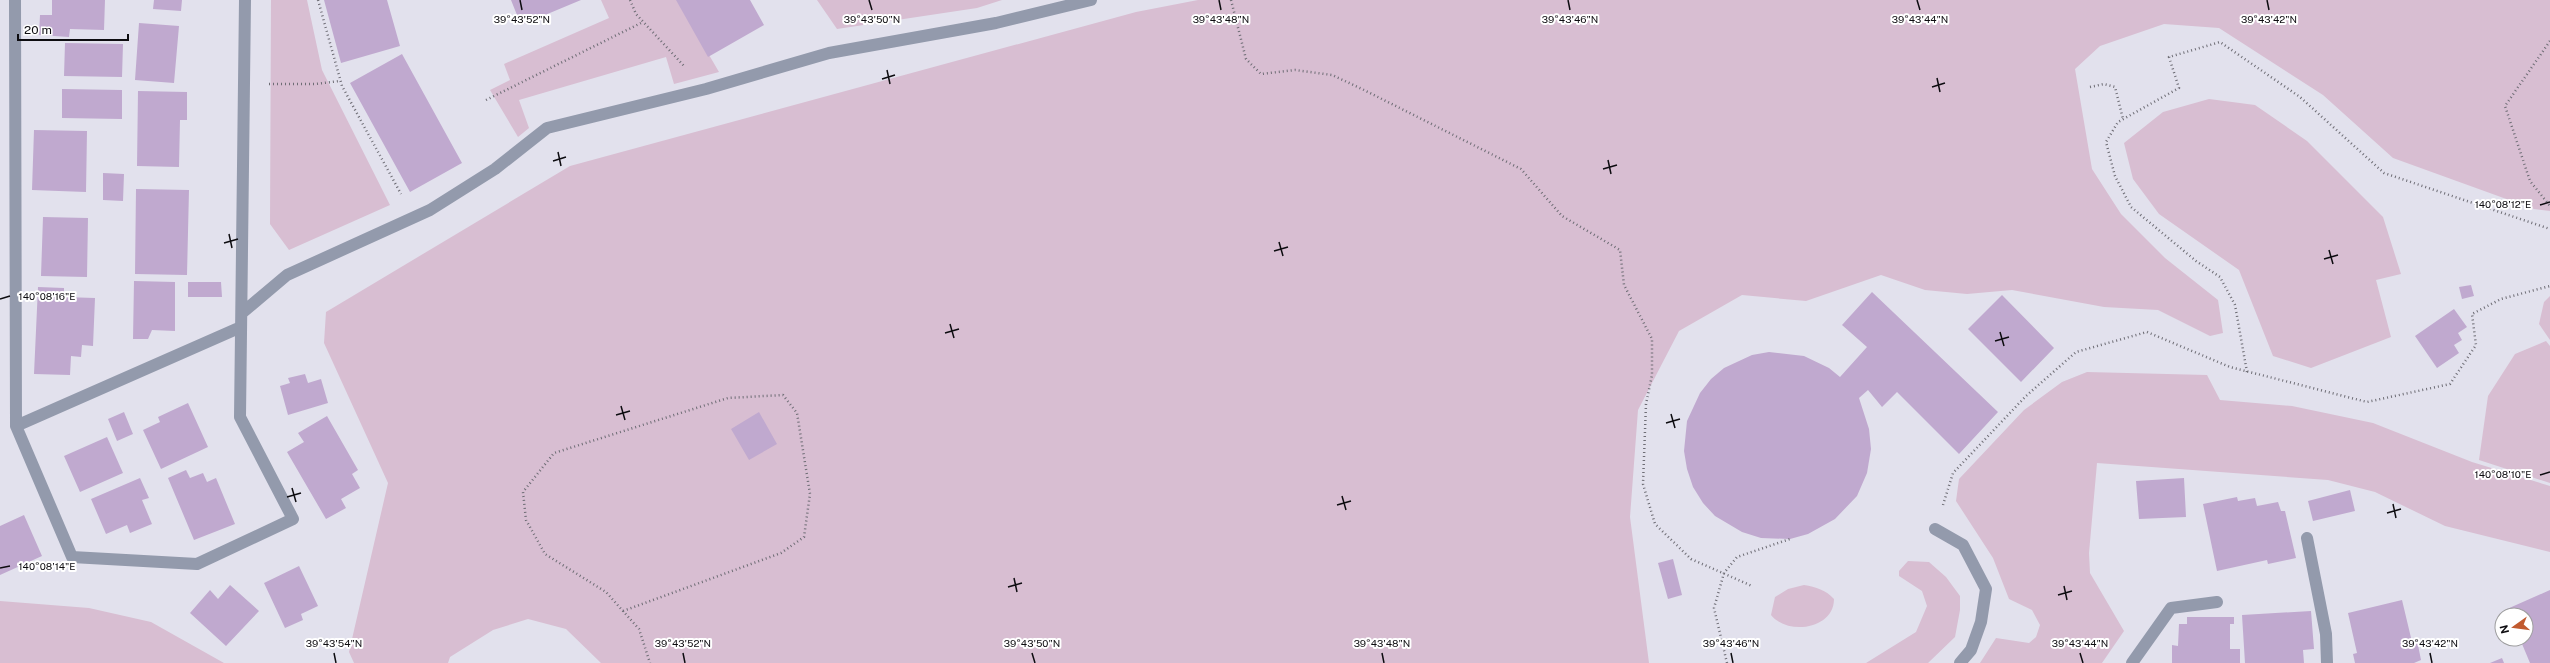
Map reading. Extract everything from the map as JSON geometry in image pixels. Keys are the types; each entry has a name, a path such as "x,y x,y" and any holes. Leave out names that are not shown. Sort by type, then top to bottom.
{"street":[{"path":"15,0 16,426 72,557 197,564 293,519 240,417 245,0"},
{"path":"242,313 287,275 430,210 495,169 547,128 706,89 829,53 996,23 1090,0"},
{"path":"16,426 240,326"},
{"path":"1935,529 1963,545 1986,589 1981,622 1971,650 1960,663"},
{"path":"2307,538 2326,634 2327,663"},
{"path":"2132,663 2171,608 2217,602"}],"path":[{"path":"318,0 340,81 414,218"},
{"path":"630,0 636,14 706,89"},
{"path":"1231,0 1246,59 1261,74 1294,70 1332,75 1362,89 1521,169 1562,216 1620,250 1624,284 1652,339 1652,375 1646,404 1643,484 1655,524 1691,559 1752,586"},
{"path":"486,100 643,22"},
{"path":"2550,41 2505,106 2530,181 2550,206"},
{"path":"2247,372 2236,305 2220,277 2196,262 2131,207 2115,176 2106,142 2118,122 2179,88 2169,57 2220,42 2300,97 2384,173 2550,229"},
{"path":"264,83 315,84 340,81"},
{"path":"2090,87 2104,84 2115,87 2123,119"},
{"path":"1935,529 1953,473 2026,396 2076,352 2147,332 2230,367 2367,402 2450,384 2476,345 2472,314 2501,299 2550,286"},
{"path":"623,611 781,553 804,537 810,494 797,413 783,395 728,398 554,453 523,492 526,520 545,554 606,592 639,629 650,663"},
{"path":"1727,663 1714,608 1724,573 1737,557 1790,539"}],"shaded area":[{"path":"271,0 307,0 322,70 390,205 289,250 270,224"},
{"path":"601,0 677,0 719,72 674,84 666,57 519,100 529,128 518,137 490,90 510,80 504,64 609,18"},
{"path":"817,0 1002,0 977,8 837,29"},
{"path":"1198,0 2550,0 2550,211 2534,209 2393,158 2323,95 2219,28 2164,24 2100,46 2075,69 2092,169 2121,214 2165,258 2218,300 2223,333 2210,336 2158,310 2104,307 2012,290 1967,294 1925,290 1881,275 1806,301 1742,295 1679,331 1638,410 1630,517 1649,663 601,663 566,629 528,619 493,630 450,657 448,663 354,663 349,652 388,483 324,343 326,312 570,166 1136,12"},
{"path":"2209,99 2255,105 2307,141 2383,217 2401,274 2376,280 2391,337 2311,368 2273,356 2239,270 2159,214 2133,179 2124,143 2163,112"},
{"path":"2550,296 2550,340 2539,324 2544,302"},
{"path":"2546,341 2550,346 2550,483 2479,460 2488,396 2515,354"},
{"path":"2087,372 2207,375 2220,400 2292,406 2373,423 2472,462 2550,486 2550,552 2445,526 2375,492 2328,480 2097,463 2089,553 2090,573 2124,631 2102,663 1980,663 1996,638 2029,643 2036,637 2040,625 2032,610 2009,599 1993,558 1956,501 1959,479 2024,410 2062,382"},
{"path":"1908,561 1929,562 1946,577 1960,596 1960,610 1955,637 1928,663 1866,663 1916,632 1927,606 1922,591 1899,576 1899,571"},
{"path":"1804,585 1820,589 1828,593 1834,599 1832,609 1827,617 1819,623 1809,626 1788,626 1779,622 1771,615 1775,597 1788,589"},
{"path":"0,601 89,608 151,622 224,663 0,663"}],"building":[{"path":"52,0 105,0 104,30 70,29 69,37 39,35 40,15 52,15"},
{"path":"154,0 182,0 181,11 153,9"},
{"path":"324,0 387,0 400,46 341,63"},
{"path":"511,0 581,0 521,25"},
{"path":"676,0 750,0 764,25 708,57"},
{"path":"139,23 179,26 174,83 135,80"},
{"path":"65,43 123,44 122,77 64,76"},
{"path":"402,54 462,163 410,192 350,83"},
{"path":"62,89 122,90 122,119 62,118"},
{"path":"138,91 187,92 187,120 180,120 179,167 137,166"},
{"path":"34,130 87,131 86,192 32,190"},
{"path":"103,173 124,174 123,201 103,200"},
{"path":"136,189 189,190 187,275 135,274"},
{"path":"43,217 88,218 87,277 41,276"},
{"path":"134,281 175,282 175,331 152,330 148,339 133,339"},
{"path":"188,282 221,282 222,297 188,297"},
{"path":"2471,285 2474,296 2462,299 2459,287"},
{"path":"38,287 64,288 64,297 95,298 93,346 82,345 81,357 71,356 70,375 34,374"},
{"path":"1872,292 1998,412 1959,454 1897,392 1882,407 1868,390 1859,398 1869,429 1871,449 1867,473 1857,496 1835,519 1808,534 1790,539 1761,538 1742,532 1715,516 1703,503 1693,487 1687,469 1684,451 1687,421 1700,393 1711,379 1724,368 1752,355 1769,352 1804,356 1829,368 1840,377 1867,347 1842,325"},
{"path":"2002,295 2054,348 2021,382 1968,329"},
{"path":"2454,309 2467,327 2458,333 2462,340 2454,345 2459,353 2437,368 2415,336"},
{"path":"305,374 308,383 321,379 328,403 288,415 280,386 290,383 288,378"},
{"path":"188,403 208,447 161,469 143,430 160,422 158,417"},
{"path":"124,412 133,434 117,441 108,419"},
{"path":"759,412 777,444 749,460 731,429"},
{"path":"327,416 358,470 352,474 360,488 341,499 346,508 326,519 287,452 304,442 298,433"},
{"path":"107,437 123,473 80,492 64,456"},
{"path":"186,470 190,478 203,473 207,482 216,478 235,524 194,540 168,478"},
{"path":"140,478 149,498 142,500 152,524 130,533 127,525 106,534 91,499"},
{"path":"2184,478 2186,517 2139,519 2136,481"},
{"path":"2350,490 2355,511 2313,521 2308,501"},
{"path":"2237,497 2238,501 2255,498 2257,506 2278,502 2281,511 2285,511 2296,558 2268,564 2267,560 2217,571 2203,504"},
{"path":"24,515 42,556 0,575 0,526"},
{"path":"1673,559 1682,595 1668,599 1658,563"},
{"path":"299,566 318,606 301,614 303,620 285,628 264,583"},
{"path":"230,585 259,611 226,646 190,613 210,590 218,599"},
{"path":"2550,590 2550,663 2530,663 2523,647 2534,647 2534,607 2512,607"},
{"path":"2402,600 2412,642 2417,640 2421,660 2414,663 2355,663 2353,654 2357,653 2348,613"},
{"path":"2311,611 2314,649 2303,650 2304,663 2245,663 2242,615"},
{"path":"2187,617 2234,617 2234,624 2230,624 2230,649 2240,649 2240,663 2172,663 2172,645 2178,646 2179,624 2187,624"},
{"path":"2502,658 2504,663 2490,663"}]}
